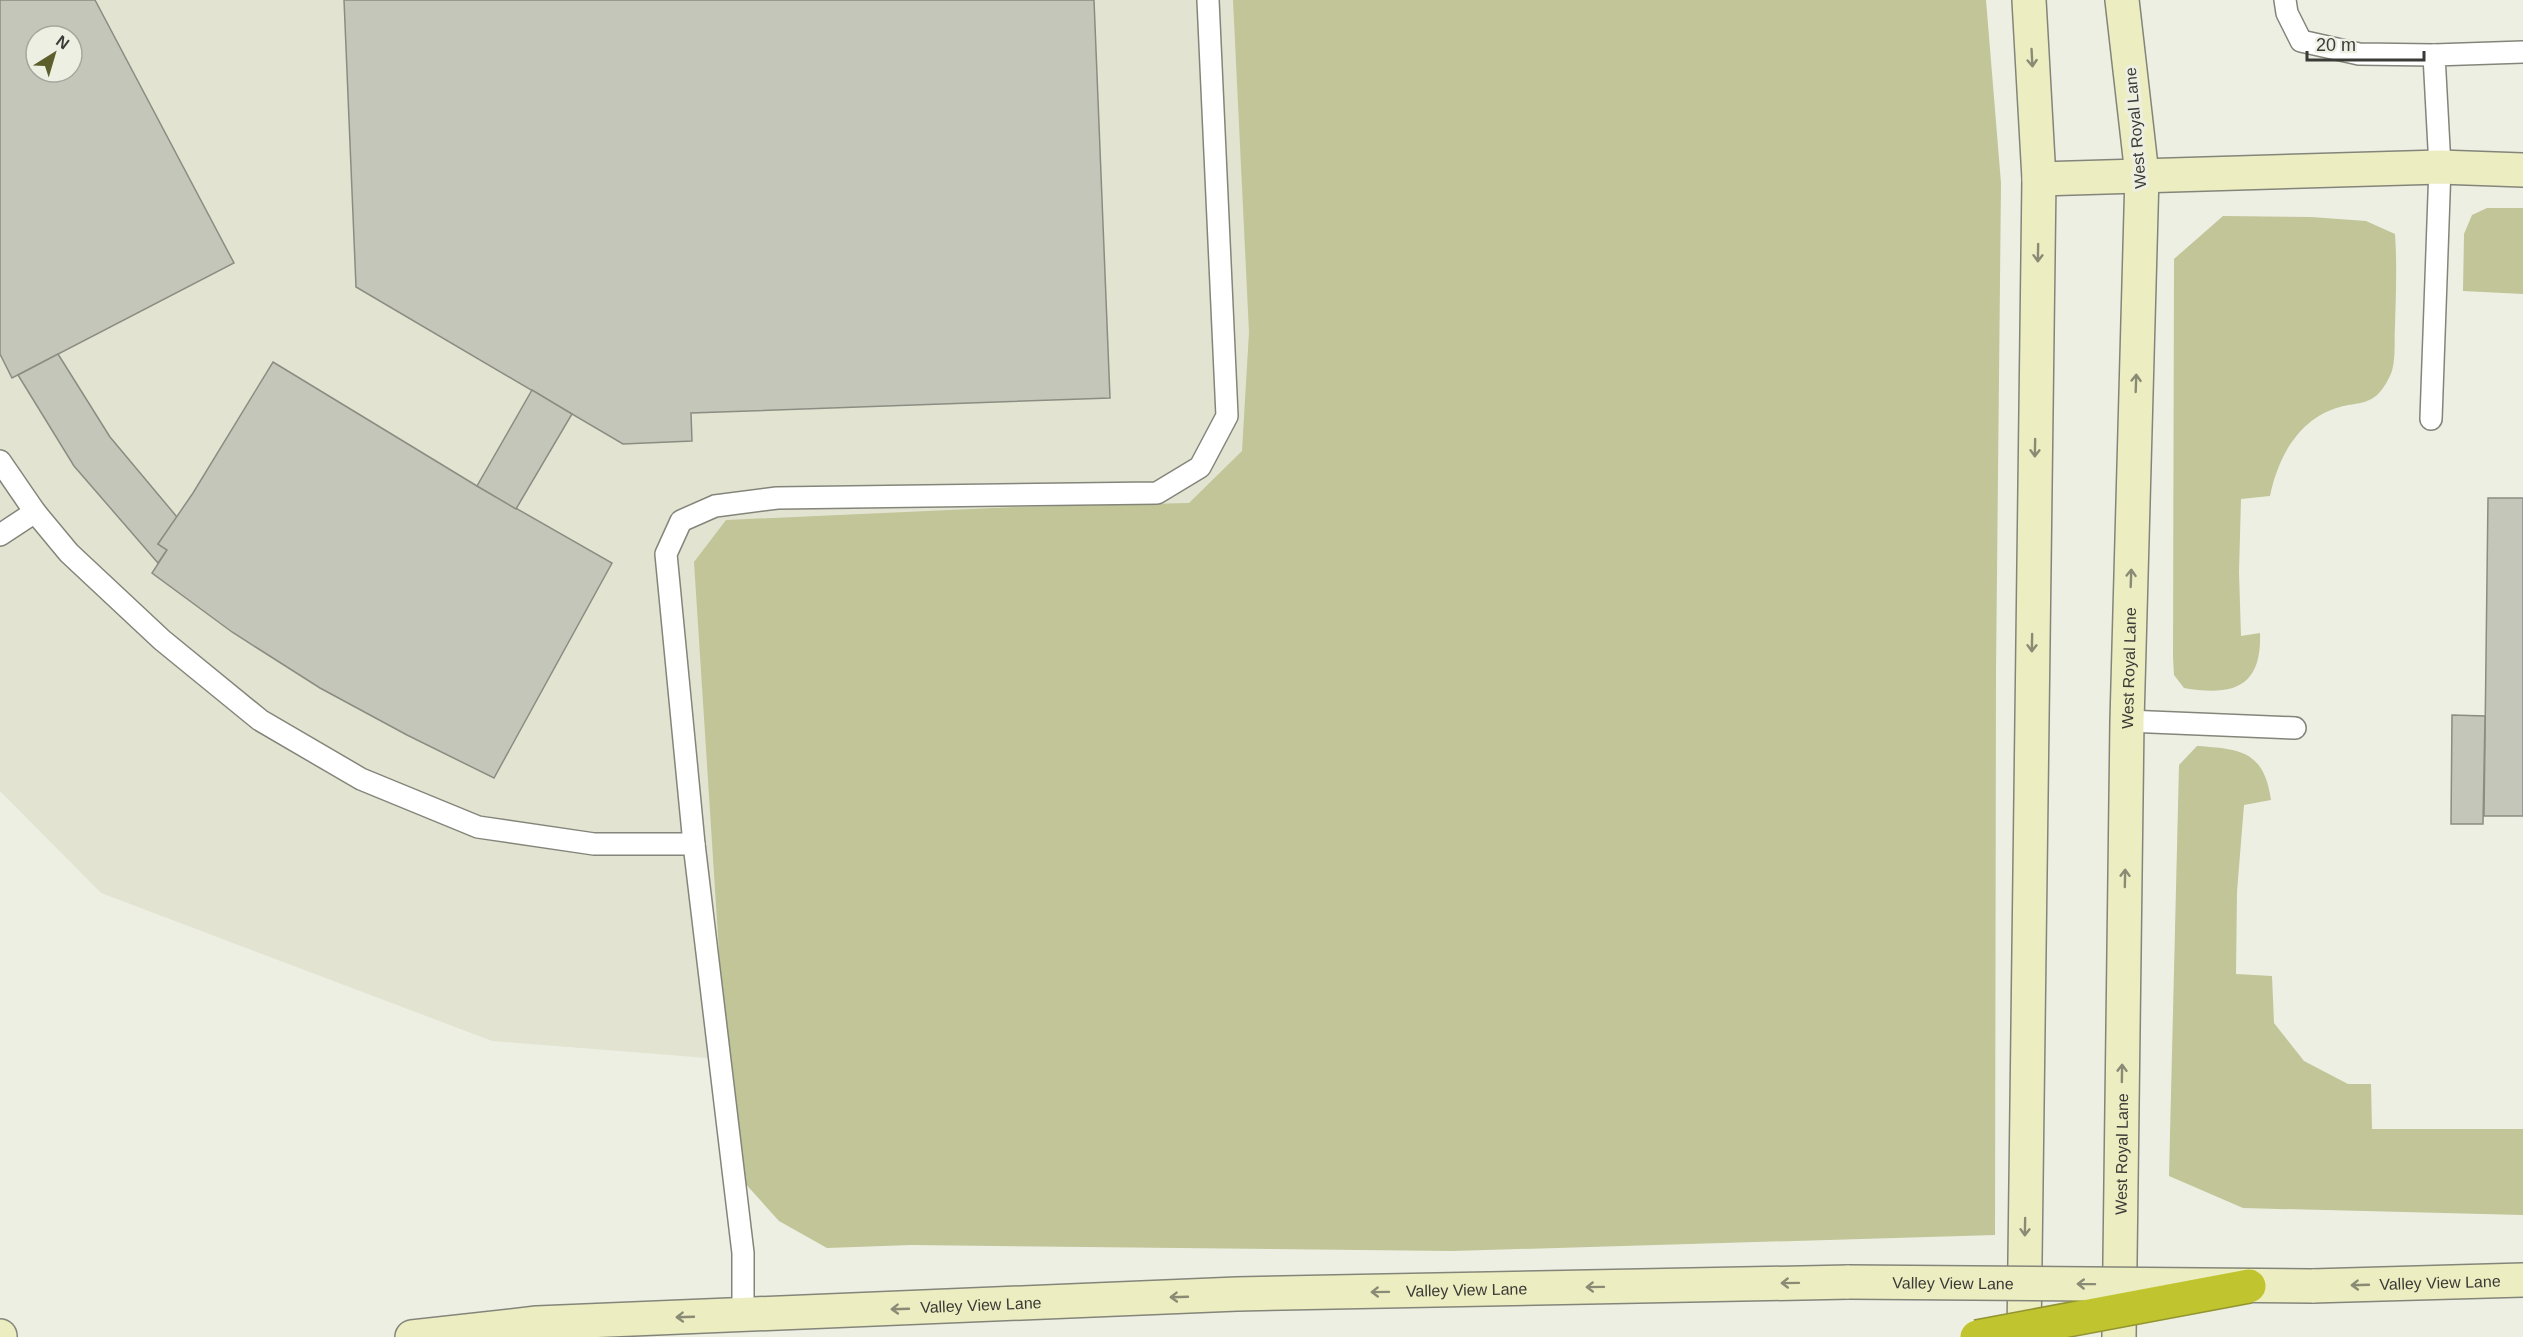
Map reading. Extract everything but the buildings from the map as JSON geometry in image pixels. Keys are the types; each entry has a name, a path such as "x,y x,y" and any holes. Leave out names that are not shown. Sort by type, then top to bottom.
{"highway":[{"path":"1977,1337 2248,1286"}],"main road":[{"path":"2024,1337 2039,179 2029,0"},
{"name":"West Royal Lane","path":"2119,1337 2127,721 2142,175 2122,0"},
{"path":"2039,179 2440,167 2523,170"},
{"name":"Valley View Lane","path":"412,1337 537,1323 1237,1294 1849,1282 2312,1286 2523,1280"}],"lane":[{"path":"743,1315 743,1253 694,844 666,554 681,521 715,506 777,498 1157,493 1200,467 1227,416 1208,0"},
{"path":"2285,0 2287,13 2301,41 2358,54 2434,55 2523,52"},
{"path":"2431,419 2440,167 2434,55"},
{"path":"0,461 35,512 69,553 162,640 260,720 361,779 478,826 594,844 694,844"},
{"path":"0,535 35,512"},
{"path":"2127,721 2295,728"}],"shaded area":[{"path":"0,0 1264,0 1283,460 771,1063 492,1041 101,893 0,791"}],"green space":[{"path":"1233,0 1986,0 2001,183 1996,669 1995,1235 1452,1251 911,1245 827,1248 779,1221 733,1170 694,562 726,520 1016,507 1189,503 1242,451 1249,332"},
{"path":"2487,208 2523,208 2523,294 2463,291 2464,234 2472,215"},
{"path":"2223,216 2311,217 2366,221 2395,234 2396,279 2393,365 2384,387 2374,398 2326,412 2313,420 2302,430 2285,454 2270,496 2241,499 2239,572 2241,636 2260,633 2259,652 2256,666 2249,677 2229,689 2216,691 2184,688 2174,675 2174,259"},
{"path":"2197,746 2238,751 2248,756 2263,771 2271,800 2244,805 2237,892 2236,974 2272,976 2274,1023 2304,1061 2348,1084 2371,1084 2372,1129 2523,1129 2523,1215 2243,1208 2169,1176 2179,765"}]}
